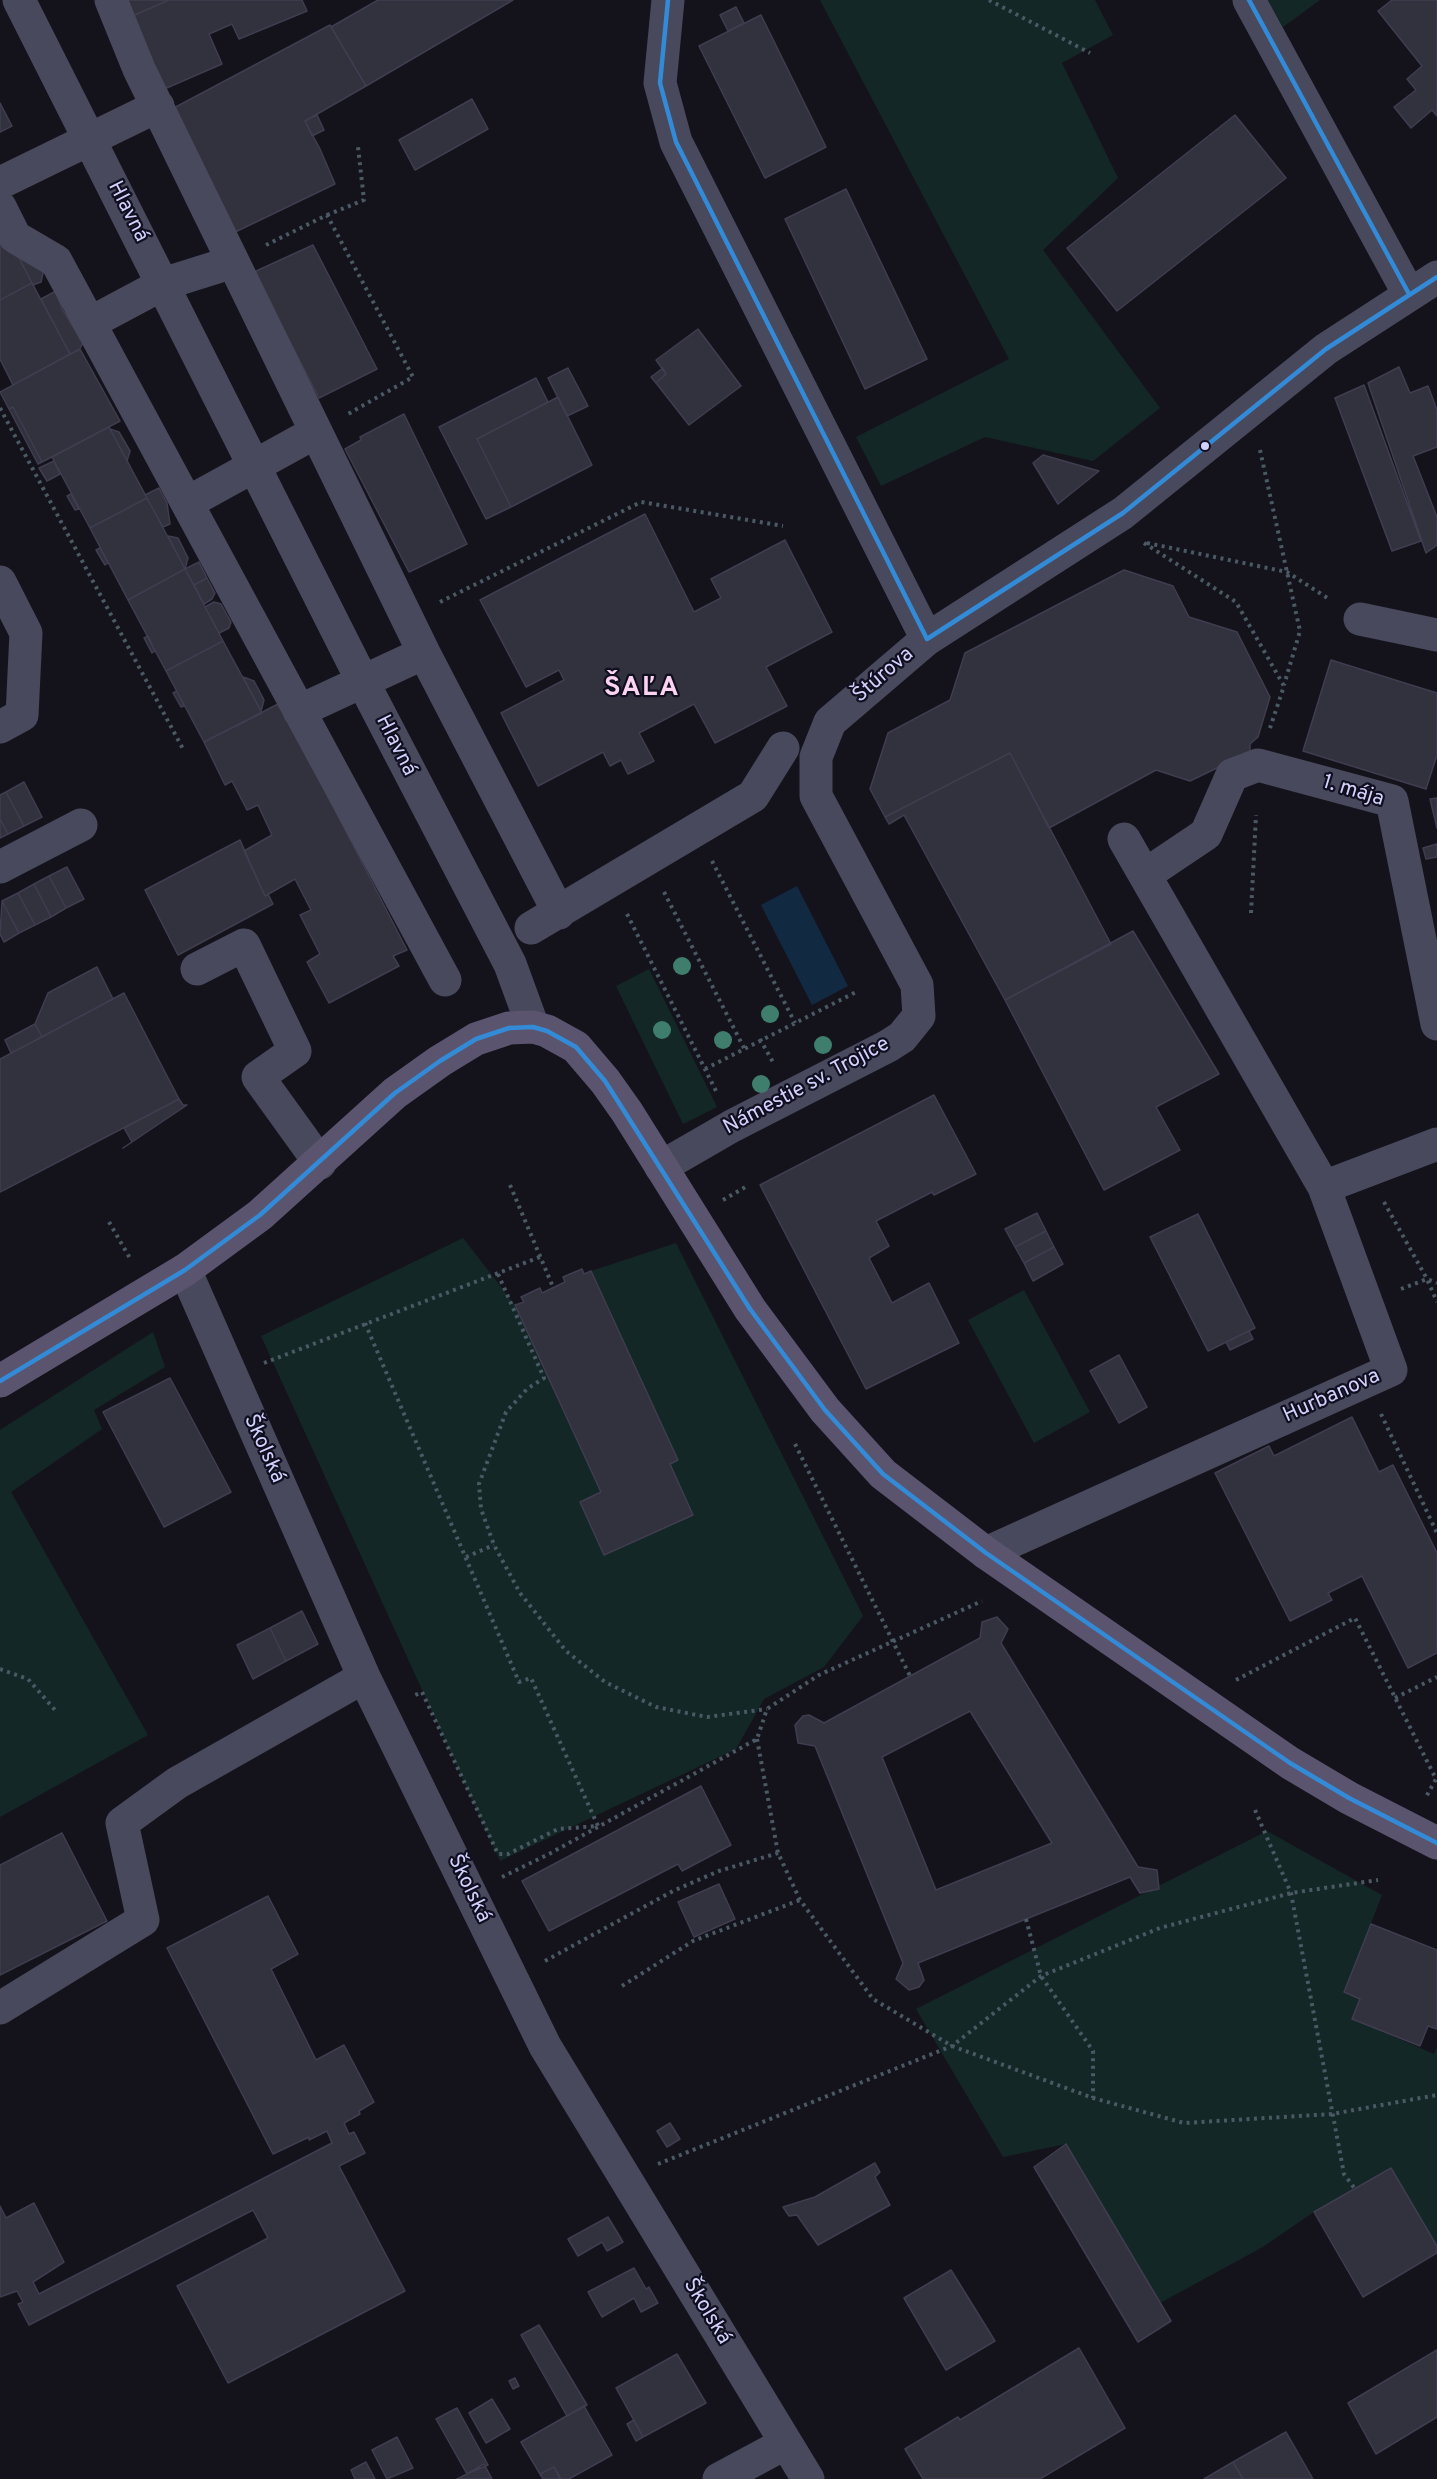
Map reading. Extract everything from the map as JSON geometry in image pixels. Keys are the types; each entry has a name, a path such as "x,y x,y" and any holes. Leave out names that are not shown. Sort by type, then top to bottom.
{"main road":[{"path":"0,1381 185,1270 260,1215 395,1093 440,1061 476,1039 509,1028 532,1028 554,1034 576,1047 627,1112 750,1309 825,1410 884,1474 986,1553 1290,1763 1349,1798 1437,1843"}],"street":[{"name":"Hlavná","path":"20,0 362,680 510,964 532,1028"},
{"path":"111,0 158,106 408,619 545,921 753,796 783,748"},
{"path":"668,0 660,83 676,142 927,639"},
{"path":"1249,0 1409,294"},
{"path":"0,183 158,106"},
{"path":"0,207 15,237 56,261 445,980"},
{"path":"90,323 163,284 233,262"},
{"name":"Štúrova","path":"816,757 830,722 927,639 1123,513 1326,349 1437,277"},
{"path":"186,503 316,432"},
{"path":"0,582 26,633 22,715 0,727"},
{"path":"1360,620 1437,635"},
{"path":"299,711 424,653"},
{"name":"Námestie sv. Trojice","path":"661,1167 732,1126 888,1046 902,1036 919,1016 917,985 816,796 816,757"},
{"path":"1145,875 1206,834 1232,775 1258,765"},
{"name":"1. mája","path":"1258,765 1392,801 1437,1024"},
{"path":"0,867 81,825"},
{"name":"Hurbanova","path":"986,1553 1391,1370 1324,1187 1124,839"},
{"path":"197,969 244,945 295,1051 258,1077 320,1163"},
{"path":"1324,1187 1437,1144"},
{"name":"Školská","path":"185,1270 364,1677 545,2046 808,2479"},
{"path":"0,2008 143,1920 122,1823 177,1783 364,1677"},
{"path":"719,2479 786,2443"}],"path":[{"path":"989,0 1090,53"},
{"path":"233,262 327,215 364,200 358,147"},
{"path":"316,432 413,377 327,215"},
{"path":"0,408 183,749"},
{"path":"1251,913 1258,765 1300,631 1260,449"},
{"path":"408,619 641,501 783,526"},
{"path":"1284,686 1236,602 1143,543 1287,572 1360,620"},
{"path":"697,830 795,1023"},
{"path":"648,860 744,1048"},
{"path":"611,882 720,1098"},
{"path":"705,1069 858,991"},
{"path":"510,1185 553,1287"},
{"path":"715,1205 747,1186"},
{"path":"1389,1193 1384,1201 1427,1279 1437,1302"},
{"path":"109,1221 132,1262"},
{"path":"255,1366 540,1257"},
{"path":"498,1274 544,1378 527,1389 506,1412 479,1484 481,1509 495,1545 520,1593 566,1651 605,1682 656,1707 708,1717 767,1709 819,1675 982,1601"},
{"path":"365,1323 519,1682 531,1678 598,1826"},
{"path":"1391,1370 1380,1413 1437,1533"},
{"path":"795,1444 910,1676"},
{"path":"466,1557 495,1545"},
{"path":"1235,1681 1355,1618 1436,1779 1423,1802"},
{"path":"0,1669 28,1679 55,1710"},
{"path":"1395,1698 1437,1677"},
{"path":"412,1697 422,1692 498,1854 508,1854 558,1829 598,1826"},
{"path":"767,1709 758,1739 778,1853 801,1900 873,1999 952,2046 1093,2098 1184,2123 1332,2114 1437,2095"},
{"path":"506,1875 758,1739"},
{"path":"1255,1810 1292,1893 1344,2174 1355,2188"},
{"path":"541,1963 673,1891 719,1871 778,1853"},
{"path":"624,2176 952,2046 1041,1976 1160,1928 1292,1893 1378,1880"},
{"path":"622,1986 693,1941 801,1900"},
{"path":"1026,1919 1041,1976 1093,2051 1093,2098"}],"green space":[{"path":"820,0 1095,0 1113,35 1062,63 1118,178 1043,250 1160,408 1093,461 985,437 881,486 856,437 1009,359"},
{"path":"1268,0 1320,0 1283,27"},
{"path":"649,969 717,1107 683,1124 616,986"},
{"path":"463,1238 515,1305 601,1492 580,1502 604,1555 693,1515 670,1464 678,1460 591,1271 676,1243 863,1616 824,1667 764,1699 736,1749 500,1861 261,1336"},
{"path":"1024,1290 1090,1412 1034,1443 968,1320"},
{"path":"153,1332 165,1367 94,1410 102,1429 11,1492 148,1735 0,1817 0,1430"},
{"path":"1267,1831 1382,1895 1344,1992 1360,1999 1353,2019 1434,2054 1437,2048 1437,2246 1390,2168 1314,2212 1261,2248 1160,2303 1066,2144 1003,2157 916,2009"}],"water":[{"path":"797,886 848,986 812,1005 761,905"}],"building":[{"path":"123,0 169,0 130,17"},
{"path":"169,0 302,0 307,11 239,39 232,24 209,34 222,64 162,90 130,17"},
{"path":"378,0 513,0 366,86 331,27"},
{"path":"1392,0 1437,0 1437,116 1432,110 1411,128 1394,107 1416,90 1407,79 1422,66 1378,11"},
{"path":"736,7 744,23 728,31 720,15"},
{"path":"761,15 826,147 765,178 699,46"},
{"path":"330,25 366,86 305,121 335,184 227,236 170,110"},
{"path":"472,99 488,129 415,170 399,140"},
{"path":"0,103 12,126 0,132"},
{"path":"317,115 324,130 312,136 305,121"},
{"path":"1235,115 1286,178 1117,311 1067,248"},
{"path":"846,189 927,359 865,389 785,219"},
{"path":"0,221 32,283 0,300"},
{"path":"313,245 377,369 319,398 254,272"},
{"path":"35,257 43,273 41,282 33,285 19,258"},
{"path":"32,283 70,354 13,385 0,359 0,300"},
{"path":"56,291 62,309 83,343 79,350 70,354 41,299"},
{"path":"698,329 741,386 689,425 656,383 666,374 656,360"},
{"path":"80,349 120,421 42,462 13,407 9,409 0,392"},
{"path":"1399,367 1410,393 1428,386 1437,410 1437,447 1413,456 1437,517 1437,545 1426,553 1368,383"},
{"path":"568,368 588,406 567,416 548,378"},
{"path":"663,368 666,374 656,383 651,377"},
{"path":"536,378 548,402 477,439 511,507 486,519 439,427"},
{"path":"1364,385 1421,541 1392,551 1335,398"},
{"path":"558,397 592,465 511,507 477,439"},
{"path":"13,407 42,462 38,464 9,409"},
{"path":"404,414 467,544 409,572 345,449 361,440 360,437"},
{"path":"109,427 147,498 90,528 52,457"},
{"path":"110,429 119,432 130,451 127,461"},
{"path":"1043,455 1099,471 1058,504 1033,463"},
{"path":"54,461 60,474 47,481 39,468"},
{"path":"159,488 167,503 170,524 163,527 145,495"},
{"path":"71,494 79,509 75,510 67,496"},
{"path":"147,498 185,569 128,600 90,528"},
{"path":"645,514 694,612 721,598 711,579 785,540 832,632 766,667 787,706 715,743 694,704 639,733 654,761 628,774 621,760 610,766 603,752 538,786 501,713 564,680 559,670 526,687 480,600"},
{"path":"168,536 178,538 188,558 185,569"},
{"path":"100,548 108,563 105,565 96,550"},
{"path":"199,562 207,578 194,585 185,569"},
{"path":"185,569 223,641 166,671 128,600"},
{"path":"1124,570 1173,586 1189,617 1237,632 1270,697 1258,737 1250,744 1250,752 1190,781 1156,770 1049,828 1010,753 885,817 870,789 888,733 950,700 965,653"},
{"path":"207,578 215,593 212,599 204,604 194,585"},
{"path":"214,602 221,604 231,622 229,628 219,633 205,607"},
{"path":"148,636 155,651 152,653 144,638"},
{"path":"223,641 262,713 204,742 166,671"},
{"path":"1331,660 1437,693 1437,755 1426,789 1303,751"},
{"path":"243,677 254,681 264,700 261,711"},
{"path":"177,691 184,706 181,707 173,693"},
{"path":"280,703 407,950 393,956 399,966 329,1003 307,962 320,954 300,915 311,910 295,879 265,896 244,851 272,835 258,805 247,810 232,781 225,785 204,742"},
{"path":"1010,753 1111,944 1005,1000 904,815 889,824 885,817"},
{"path":"24,782 42,817 24,826 6,792"},
{"path":"6,792 24,826 8,834 0,819 0,795"},
{"path":"1437,798 1437,828 1430,799"},
{"path":"0,819 8,834 0,838"},
{"path":"240,840 265,896 268,894 273,904 178,955 145,890"},
{"path":"1437,844 1437,857 1426,859 1423,848"},
{"path":"67,867 84,899 66,908 49,876"},
{"path":"49,876 66,908 51,917 34,884"},
{"path":"34,884 51,917 35,925 18,893"},
{"path":"18,893 35,925 19,933 2,901"},
{"path":"2,901 19,933 4,942 0,934"},
{"path":"1133,931 1219,1074 1156,1107 1180,1150 1104,1190 1005,1000"},
{"path":"97,967 113,999 42,1037 35,1024 48,993"},
{"path":"124,993 179,1099 0,1192 0,1059"},
{"path":"35,1024 42,1037 11,1053 5,1040"},
{"path":"934,1095 976,1174 934,1195 932,1192 876,1221 889,1246 869,1258 892,1303 929,1283 959,1343 866,1389 760,1185"},
{"path":"179,1099 183,1105 187,1105 132,1142 124,1128"},
{"path":"1037,1213 1046,1231 1015,1247 1005,1229"},
{"path":"1198,1214 1255,1328 1208,1351 1150,1237"},
{"path":"1046,1231 1054,1247 1024,1263 1015,1247"},
{"path":"1054,1247 1063,1264 1033,1281 1024,1263"},
{"path":"582,1269 584,1274 591,1271 678,1460 670,1464 693,1515 604,1555 580,1502 601,1492 515,1305 524,1302 521,1297 540,1288 542,1293 565,1282 563,1277"},
{"path":"1249,1331 1253,1339 1230,1350 1226,1342"},
{"path":"1119,1355 1147,1407 1119,1423 1090,1371"},
{"path":"170,1378 231,1492 164,1527 103,1412"},
{"path":"1352,1417 1379,1472 1393,1465 1437,1553 1437,1653 1408,1668 1362,1576 1328,1593 1332,1600 1290,1621 1215,1473 1269,1446 1274,1456"},
{"path":"302,1611 318,1644 286,1661 270,1628"},
{"path":"997,1617 1008,1629 1001,1643 1138,1867 1157,1870 1159,1889 1140,1893 1130,1877 1026,1919 918,1963 924,1980 919,1987 909,1990 896,1979 903,1963 815,1746 798,1743 795,1725 803,1716 809,1715 824,1723 980,1638 982,1622","holes":["970,1711 1052,1843 936,1890 882,1757"]},
{"path":"270,1628 286,1661 253,1679 237,1645"},
{"path":"701,1786 731,1845 682,1871 678,1864 549,1931 522,1881"},
{"path":"62,1833 107,1921 0,1975 0,1865"},
{"path":"719,1884 735,1919 694,1937 678,1902"},
{"path":"268,1896 298,1954 271,1969 316,2060 344,2045 374,2102 359,2111 360,2114 344,2123 349,2134 354,2132 365,2153 339,2166 405,2291 228,2383 177,2286 268,2238 253,2210 29,2325 18,2304 23,2302 17,2291 0,2297 0,2206 6,2218 34,2203 64,2262 33,2282 39,2294 332,2143 327,2131 273,2154 167,1948"},
{"path":"1371,1924 1437,1950 1437,2029 1428,2026 1420,2046 1352,2019 1360,1999 1344,1992"},
{"path":"670,2123 680,2139 667,2147 657,2131"},
{"path":"1066,2144 1171,2321 1138,2342 1034,2167"},
{"path":"875,2163 880,2172 875,2177 890,2205 818,2245 797,2215 789,2216 783,2207 815,2197"},
{"path":"1391,2168 1437,2246 1437,2253 1363,2297 1314,2212"},
{"path":"608,2217 623,2242 607,2251 602,2242 578,2256 568,2239"},
{"path":"634,2268 646,2289 649,2287 658,2303 641,2312 634,2298 602,2317 588,2292"},
{"path":"951,2270 995,2341 946,2370 904,2298"},
{"path":"539,2325 587,2405 567,2416 521,2335"},
{"path":"1079,2348 1125,2428 1040,2479 923,2479 905,2449 958,2417 960,2420"},
{"path":"1437,2350 1437,2417 1376,2454 1348,2403"},
{"path":"677,2354 706,2403 643,2437 616,2388"},
{"path":"515,2378 519,2386 513,2389 509,2381"},
{"path":"492,2399 510,2429 486,2443 469,2413"},
{"path":"584,2406 612,2455 569,2479 560,2479 554,2467 540,2474 521,2442"},
{"path":"457,2408 488,2465 467,2474 436,2419"},
{"path":"634,2420 643,2437 636,2441 627,2424"},
{"path":"1286,2432 1313,2479 1243,2479 1233,2462"},
{"path":"397,2437 413,2468 387,2479 372,2450"},
{"path":"366,2462 375,2479 355,2479 351,2470"},
{"path":"1233,2462 1243,2479 1204,2479"},
{"path":"484,2464 492,2479 457,2479 467,2474"},
{"path":"554,2467 561,2479 543,2479 540,2474"}],"transit line":[{"path":"668,0 660,83 676,142 927,639 1123,513 1326,349 1437,277"},
{"path":"1249,0 1409,294"},
{"path":"0,1381 185,1270 260,1215 395,1093 440,1061 476,1039 509,1028 533,1027 547,1031 576,1047 605,1081 750,1309 825,1410 883,1474 986,1553 1290,1763 1349,1798 1437,1843"}],"district":[{"name":"ŠAĽA","path":"642,690"}]}
